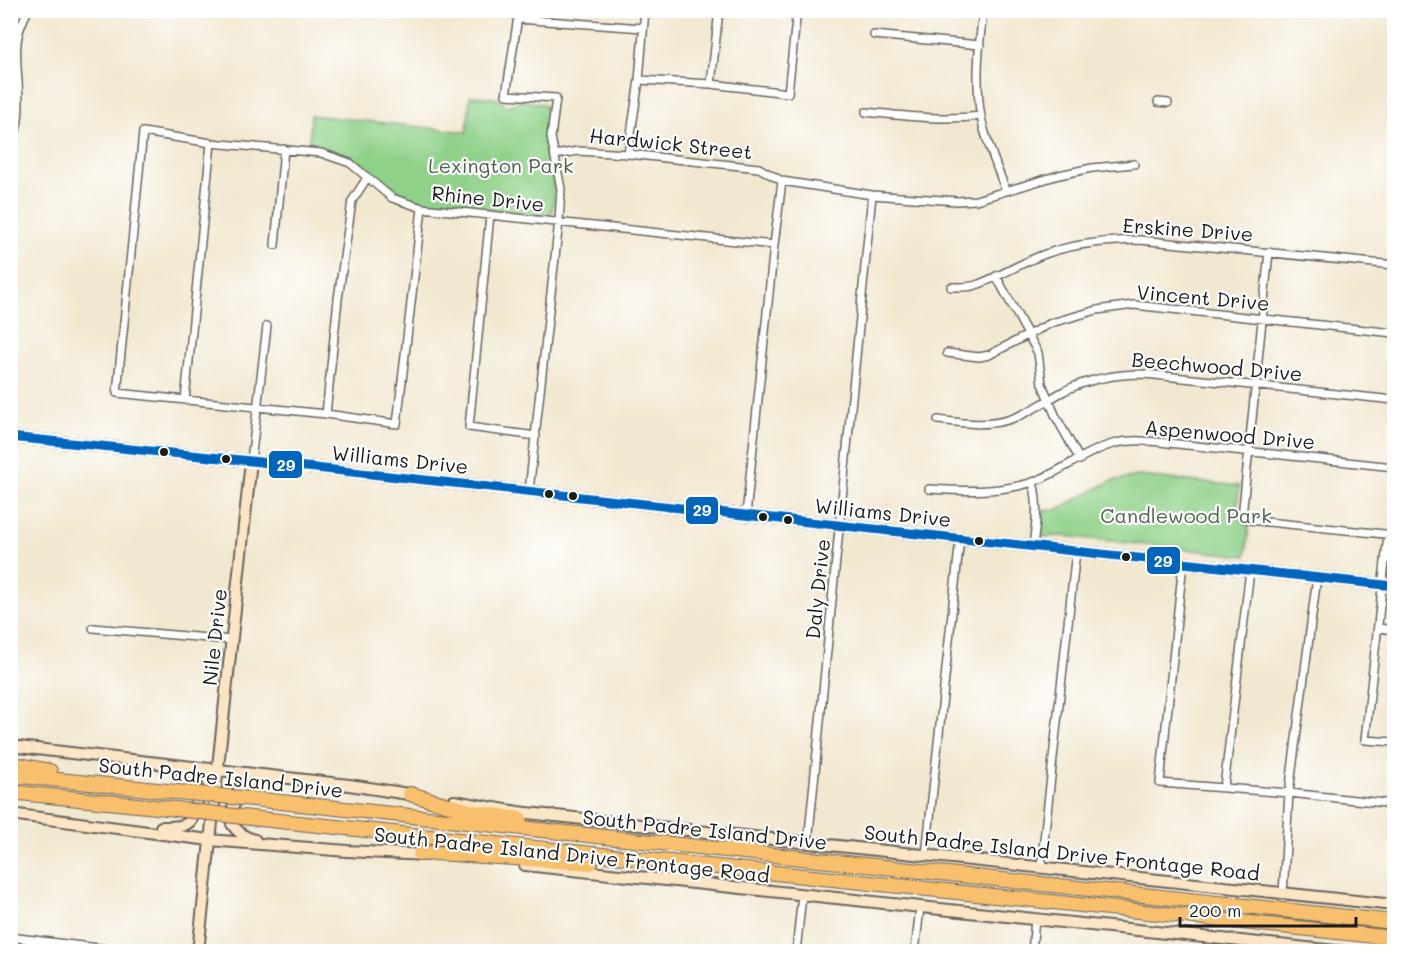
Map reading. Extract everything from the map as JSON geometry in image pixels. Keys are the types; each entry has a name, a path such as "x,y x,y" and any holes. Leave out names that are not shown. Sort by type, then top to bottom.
{"highway":[{"path":"10,763 67,774 98,783"},
{"name":"South Padre Island Drive","path":"10,775 1395,922"},
{"name":"South Padre Island Drive","path":"10,792 1395,938"},
{"path":"410,794 474,812 645,836 702,849"},
{"path":"10,800 176,809"},
{"path":"420,854 535,858 704,873 761,872"},
{"path":"1319,914 1338,910 1395,913"},
{"path":"1353,933 1395,943"}],"main road":[{"name":"Williams Drive","path":"10,436 1395,585"},
{"name":"Nile Drive","path":"198,951 251,461"},
{"name":"South Padre Island Drive Frontage Road","path":"10,746 349,785 518,812 1395,905"},
{"path":"97,825 175,827 188,823 196,807 197,784 192,775 162,763"},
{"path":"288,847 248,838 238,832 232,824 235,793 238,788 254,782 302,781"},
{"name":"South Padre Island Drive Frontage Road","path":"10,814 209,840 420,854 1345,951"}],"street":[{"path":"10,146 18,119 17,40 28,10"},
{"path":"519,10 507,95 556,98 550,137 561,189 529,491"},
{"path":"628,153 639,80 645,10"},
{"path":"711,84 719,10"},
{"path":"639,80 711,84 788,93 797,10"},
{"path":"983,10 978,76 981,116 1006,191"},
{"path":"518,19 643,28"},
{"path":"874,35 980,45"},
{"path":"1158,102 1168,103"},
{"path":"866,112 950,120 981,116"},
{"name":"Rhine Drive","path":"185,400 117,393 143,132 211,143 321,153 350,163 392,198 422,208 774,245"},
{"path":"211,143 185,400 326,414 397,424 422,208"},
{"path":"275,245 284,149"},
{"name":"Hardwick Street","path":"555,154 578,151 628,153 759,168 783,181 872,195 957,201 976,200 1033,181 1092,168 1134,164"},
{"path":"326,414 338,299 352,201 368,178"},
{"path":"746,515 774,245 783,181"},
{"name":"Daly Drive","path":"808,843 872,195"},
{"path":"490,215 469,427 536,436"},
{"name":"Erskine Drive","path":"951,287 978,285 1021,263 1050,252 1112,240 1140,240 1395,266"},
{"path":"1269,252 1242,517 1249,520 1391,535 1365,740 1395,742"},
{"path":"996,276 1038,353 1042,384 1080,460"},
{"name":"Vincent Drive","path":"947,353 979,357 989,355 1051,323 1074,315 1134,305 1395,333"},
{"name":"Nile Drive","path":"251,461 267,326"},
{"name":"Beechwood Drive","path":"938,420 988,424 1011,419 1084,382 1123,374 1145,374 1395,400"},
{"name":"Aspenwood Drive","path":"929,489 997,490 1033,482 1105,447 1132,441 1395,467"},
{"path":"1033,482 1038,509 1033,546"},
{"path":"926,855 960,538"},
{"path":"1041,867 1076,551"},
{"path":"1183,563 1160,783 1395,804"},
{"path":"1224,787 1250,570"},
{"path":"1283,894 1289,793 1317,577"},
{"path":"93,628 231,640"},
{"path":"1379,628 1395,630"},
{"path":"795,951 802,895"},
{"path":"915,951 920,908"},
{"path":"1032,951 1035,919"},
{"path":"10,937 128,951"},
{"path":"55,951 56,943"}],"green space":[{"name":"Lexington Park","path":"470,96 496,98 507,106 520,101 544,104 547,109 544,137 553,174 554,201 551,216 425,203 403,197 384,185 357,161 309,143 311,115 467,132"},
{"name":"Candlewood Park","path":"1139,476 1239,486 1237,516 1243,523 1249,525 1246,556 1065,536 1040,537 1044,510 1056,510 1111,481"}],"transit line":[{"name":"29","path":"10,437 251,461 1394,586"}]}
